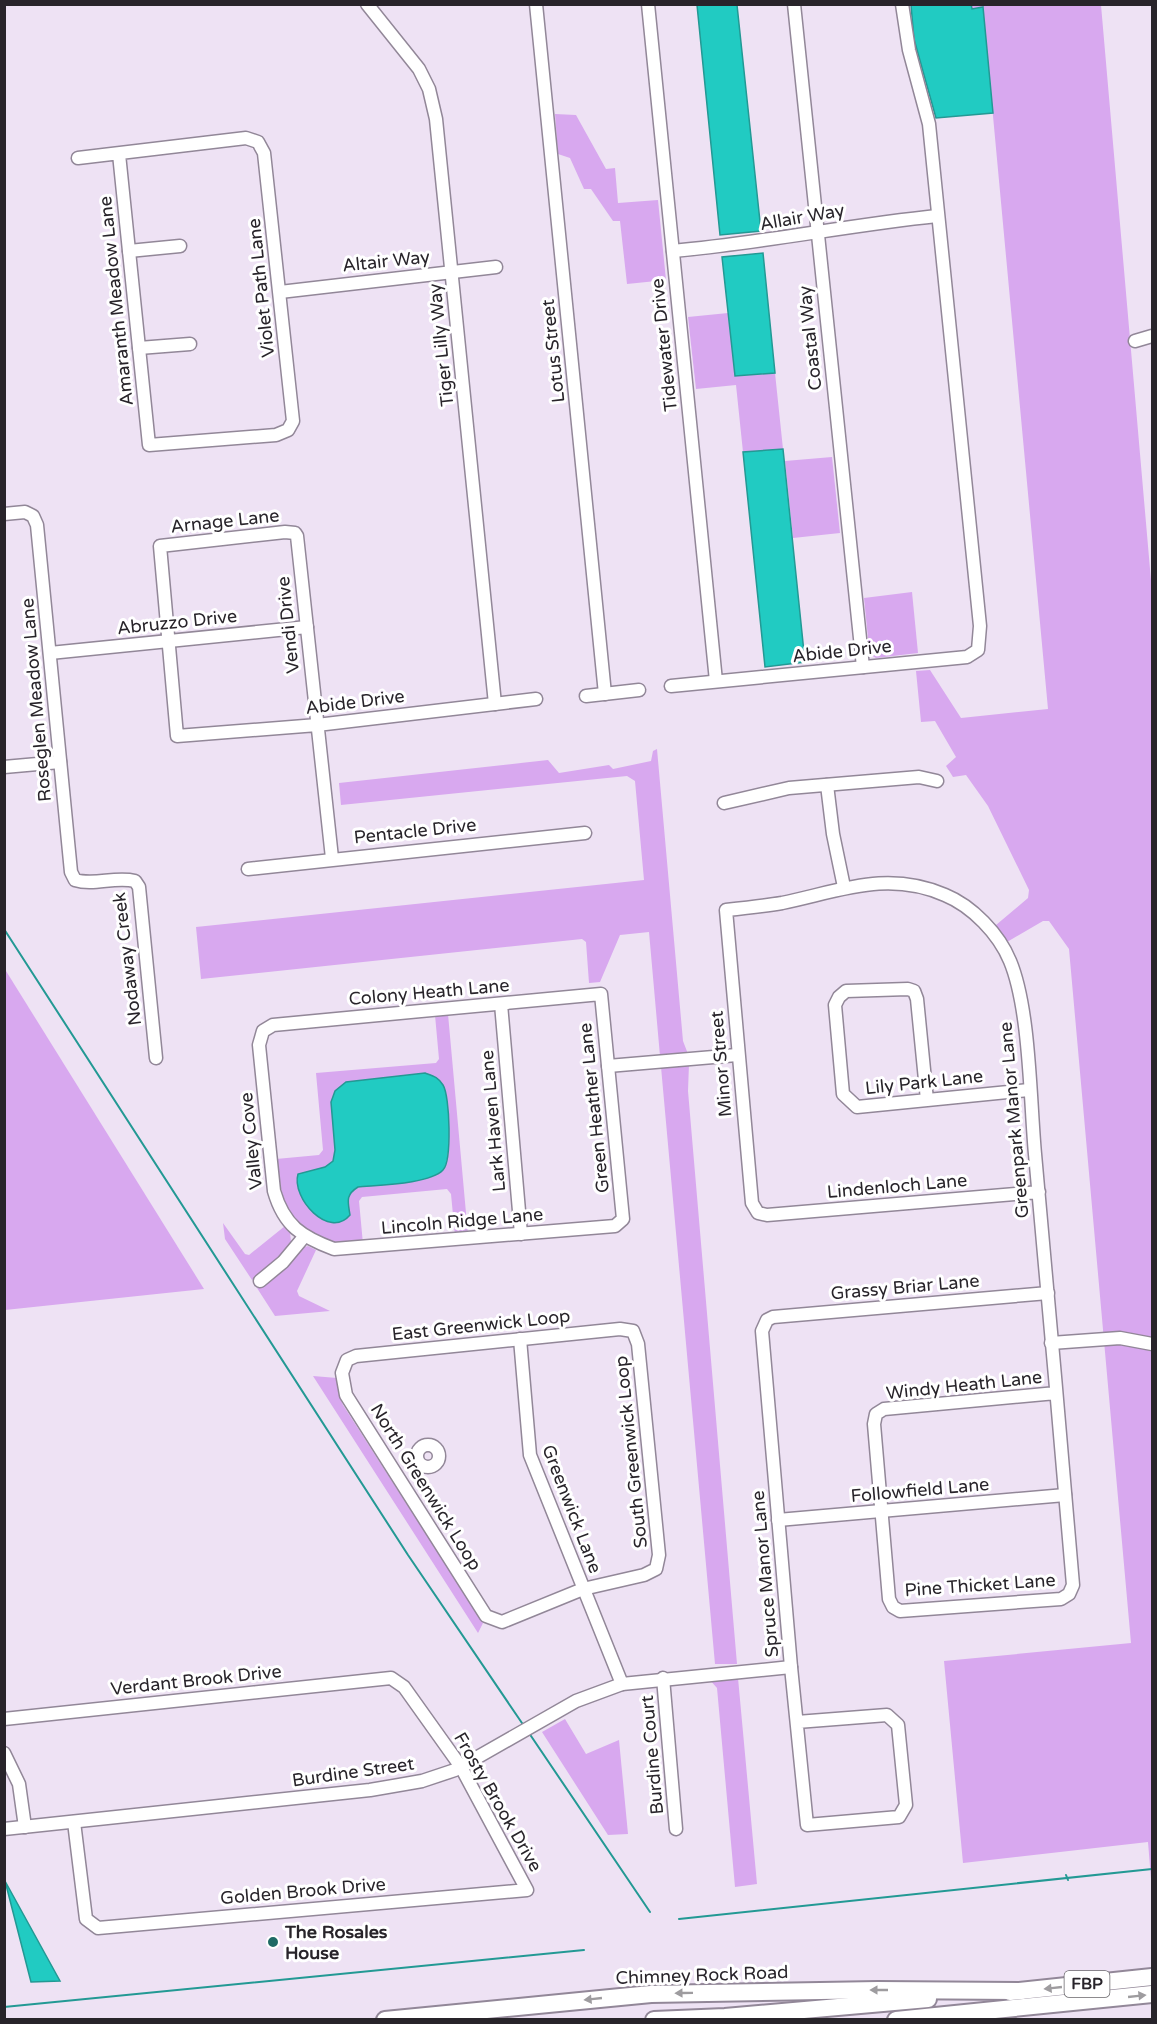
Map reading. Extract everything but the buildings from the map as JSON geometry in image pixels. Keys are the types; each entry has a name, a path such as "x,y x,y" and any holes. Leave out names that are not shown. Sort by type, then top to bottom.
{"highway":[{"name":"FBP","path":"1022,1991 1152,1977"},
{"name":"Chimney Rock Road","path":"385,2019 651,1994 878,1989 1022,1991"},
{"path":"654,2019 725,2017 1022,1991"},
{"name":"FBP","path":"1037,2005 1152,1994"},
{"path":"896,2019 1037,2005"},
{"path":"984,2019 1037,2005"}],"street":[{"name":"Tiger Lilly Way","path":"367,4 380,24 413,59 429,89 436,119 495,704"},
{"name":"Lotus Street","path":"536,4 605,694"},
{"name":"Tidewater Drive","path":"648,4 716,681"},
{"name":"Coastal Way","path":"794,4 863,667"},
{"path":"903,4 909,50 929,124 937,216"},
{"name":"Violet Path Lane","path":"118,154 246,138 258,142 264,153 280,291 293,421 288,430 276,435 149,445"},
{"path":"78,158 118,154"},
{"name":"Amaranth Meadow Lane","path":"118,154 149,445"},
{"name":"Allair Way","path":"673,251 747,244 872,223 937,216"},
{"name":"Abide Drive","path":"671,686 967,657 978,650 980,626 937,216"},
{"path":"129,251 180,246"},
{"name":"Altair Way","path":"280,291 496,267"},
{"path":"1135,341 1152,336"},
{"path":"139,348 190,344"},
{"name":"Roseglen Meadow Lane","path":"4,514 24,512 33,516 37,525 71,872 75,880"},
{"name":"Arnage Lane","path":"167,641 160,546 285,532 295,533"},
{"name":"Vendi Drive","path":"295,533 332,858"},
{"name":"Abruzzo Drive","path":"50,653 307,627"},
{"name":"Abide Drive","path":"167,641 177,736 317,725 536,699"},
{"path":"586,696 639,690"},
{"path":"4,767 60,762"},
{"path":"724,803 755,794 827,785 919,777 937,781"},
{"path":"827,785 833,834 844,887"},
{"name":"Pentacle Drive","path":"248,869 332,858 585,833"},
{"name":"Nodaway Creek","path":"75,880 82,883 126,879 135,881 139,887 156,1058"},
{"name":"Greenpark Manor Lane","path":"726,910 782,903 844,887 871,883 914,884 947,896 983,921 1010,960 1023,1013 1073,1585 1070,1594"},
{"name":"Minor Street","path":"726,910 737,1055 752,1203 758,1213"},
{"name":"Lily Park Lane","path":"927,1100 917,999 914,992 908,989 846,991 835,1005 843,1094 858,1107 1029,1090"},
{"name":"Colony Heath Lane","path":"263,1031 273,1025 601,994"},
{"name":"Green Heather Lane","path":"601,994 623,1219"},
{"name":"Lark Haven Lane","path":"501,1004 521,1234"},
{"name":"Valley Cove","path":"263,1031 259,1045 274,1191 278,1208 303,1238"},
{"path":"608,1066 737,1055"},
{"name":"Lindenloch Lane","path":"758,1213 767,1215 1039,1192"},
{"name":"Lincoln Ridge Lane","path":"303,1238 334,1249 615,1226 623,1219"},
{"path":"260,1281 283,1262 303,1238"},
{"name":"Grassy Briar Lane","path":"766,1320 773,1317 1047,1293"},
{"name":"Spruce Manor Lane","path":"766,1320 762,1331 791,1667 807,1825 899,1817 906,1805 898,1725 887,1715 797,1722"},
{"name":"East Greenwick Loop","path":"342,1373 347,1360 356,1356 620,1329 633,1331"},
{"name":"South Greenwick Loop","path":"583,1589 644,1575 656,1569 658,1544 638,1344 633,1331"},
{"path":"1051,1343 1120,1338 1152,1344"},
{"name":"Greenwick Lane","path":"520,1339 530,1455 622,1684"},
{"name":"North Greenwick Loop","path":"342,1373 346,1395 398,1474 486,1617 502,1622 583,1589"},
{"name":"Windy Heath Lane","path":"881,1511 874,1424 876,1414 884,1409 1056,1393"},
{"path":"398,1474 418,1462"},
{"name":"Followfield Lane","path":"778,1520 1065,1495"},
{"name":"Pine Thicket Lane","path":"881,1511 889,1599 893,1607 900,1611 1060,1599 1070,1594"},
{"name":"Burdine Street","path":"4,1829 370,1790 422,1781 461,1767 499,1748 576,1701 622,1684 663,1678 791,1667"},
{"name":"Verdant Brook Drive","path":"4,1719 391,1678"},
{"name":"Frosty Brook Drive","path":"391,1678 404,1687 461,1767 527,1890"},
{"name":"Burdine Court","path":"663,1678 676,1829"},
{"path":"4,1753 19,1784 25,1827"},
{"name":"Golden Brook Drive","path":"74,1822 86,1919 98,1928 527,1890"}],"shaded area":[{"path":"971,4 972,9 983,7 993,113 936,118 914,39 911,5"},
{"path":"697,5 737,5 761,231 720,235"},
{"path":"971,5 1101,5 1152,592 1152,1891 1148,1842 963,1863 944,1661 1131,1643 1069,949 1049,921 1043,921 1007,942 996,925 1028,898 1029,890 988,806 966,775 953,777 946,766 956,757 935,721 921,722 916,671 930,670 961,718 1048,709 983,8 972,9"},
{"path":"555,114 576,115 606,169 615,168 618,203 658,200 666,280 627,284 620,221 613,221 591,189 584,189 570,158 558,154"},
{"path":"763,253 775,373 735,376 722,257"},
{"path":"728,313 735,376 775,373 783,449 743,452 736,385 696,389 688,317"},
{"path":"783,449 805,662 765,667 743,452"},
{"path":"832,457 840,533 793,538 785,461"},
{"path":"912,592 918,653 876,658 871,655 869,648 864,598"},
{"path":"657,749 683,1041 688,1054 660,1056 649,932 620,935 600,982 589,983 586,942 582,939 201,979 196,927 644,880 635,781 627,776 341,805 339,783 548,760 559,773 609,765 613,769 651,761 653,751"},
{"path":"6,971 204,1289 5,1310"},
{"path":"448,1014 468,1235 455,1236 451,1194 447,1189 362,1197 359,1201 363,1244 342,1244 324,1240 310,1233 298,1224 283,1197 276,1159 319,1155 323,1150 316,1073 436,1063 439,1059 435,1015"},
{"path":"689,1064 688,1091 737,1664 715,1664 661,1067"},
{"path":"425,1073 439,1080 445,1091 449,1142 443,1170 436,1175 416,1181 358,1187 349,1196 350,1215 341,1221 332,1223 322,1219 306,1204 300,1194 297,1184 298,1174 325,1167 333,1161 335,1150 331,1102 335,1091 346,1082"},
{"path":"223,1223 245,1254 249,1255 285,1226 290,1232 291,1242 276,1260 252,1280 225,1239"},
{"path":"308,1246 316,1250 297,1291 299,1296 330,1311 275,1316 257,1288 296,1252"},
{"path":"313,1376 337,1378 339,1396 343,1405 483,1623 478,1633"},
{"path":"738,1678 757,1884 735,1887 717,1688 710,1680"},
{"path":"565,1719 586,1754 619,1740 628,1834 608,1835 542,1732"},
{"path":"5,1881 60,1981 31,1982"}],"waterway":[{"path":"4,929 408,1555 524,1726"},
{"path":"529,1733 650,1912"},
{"path":"679,1919 1152,1869"},
{"path":"1066,1875 1068,1880"},
{"path":"4,2007 584,1950"}],"place":[{"name":"The Rosales House","path":"273,1942"}]}
